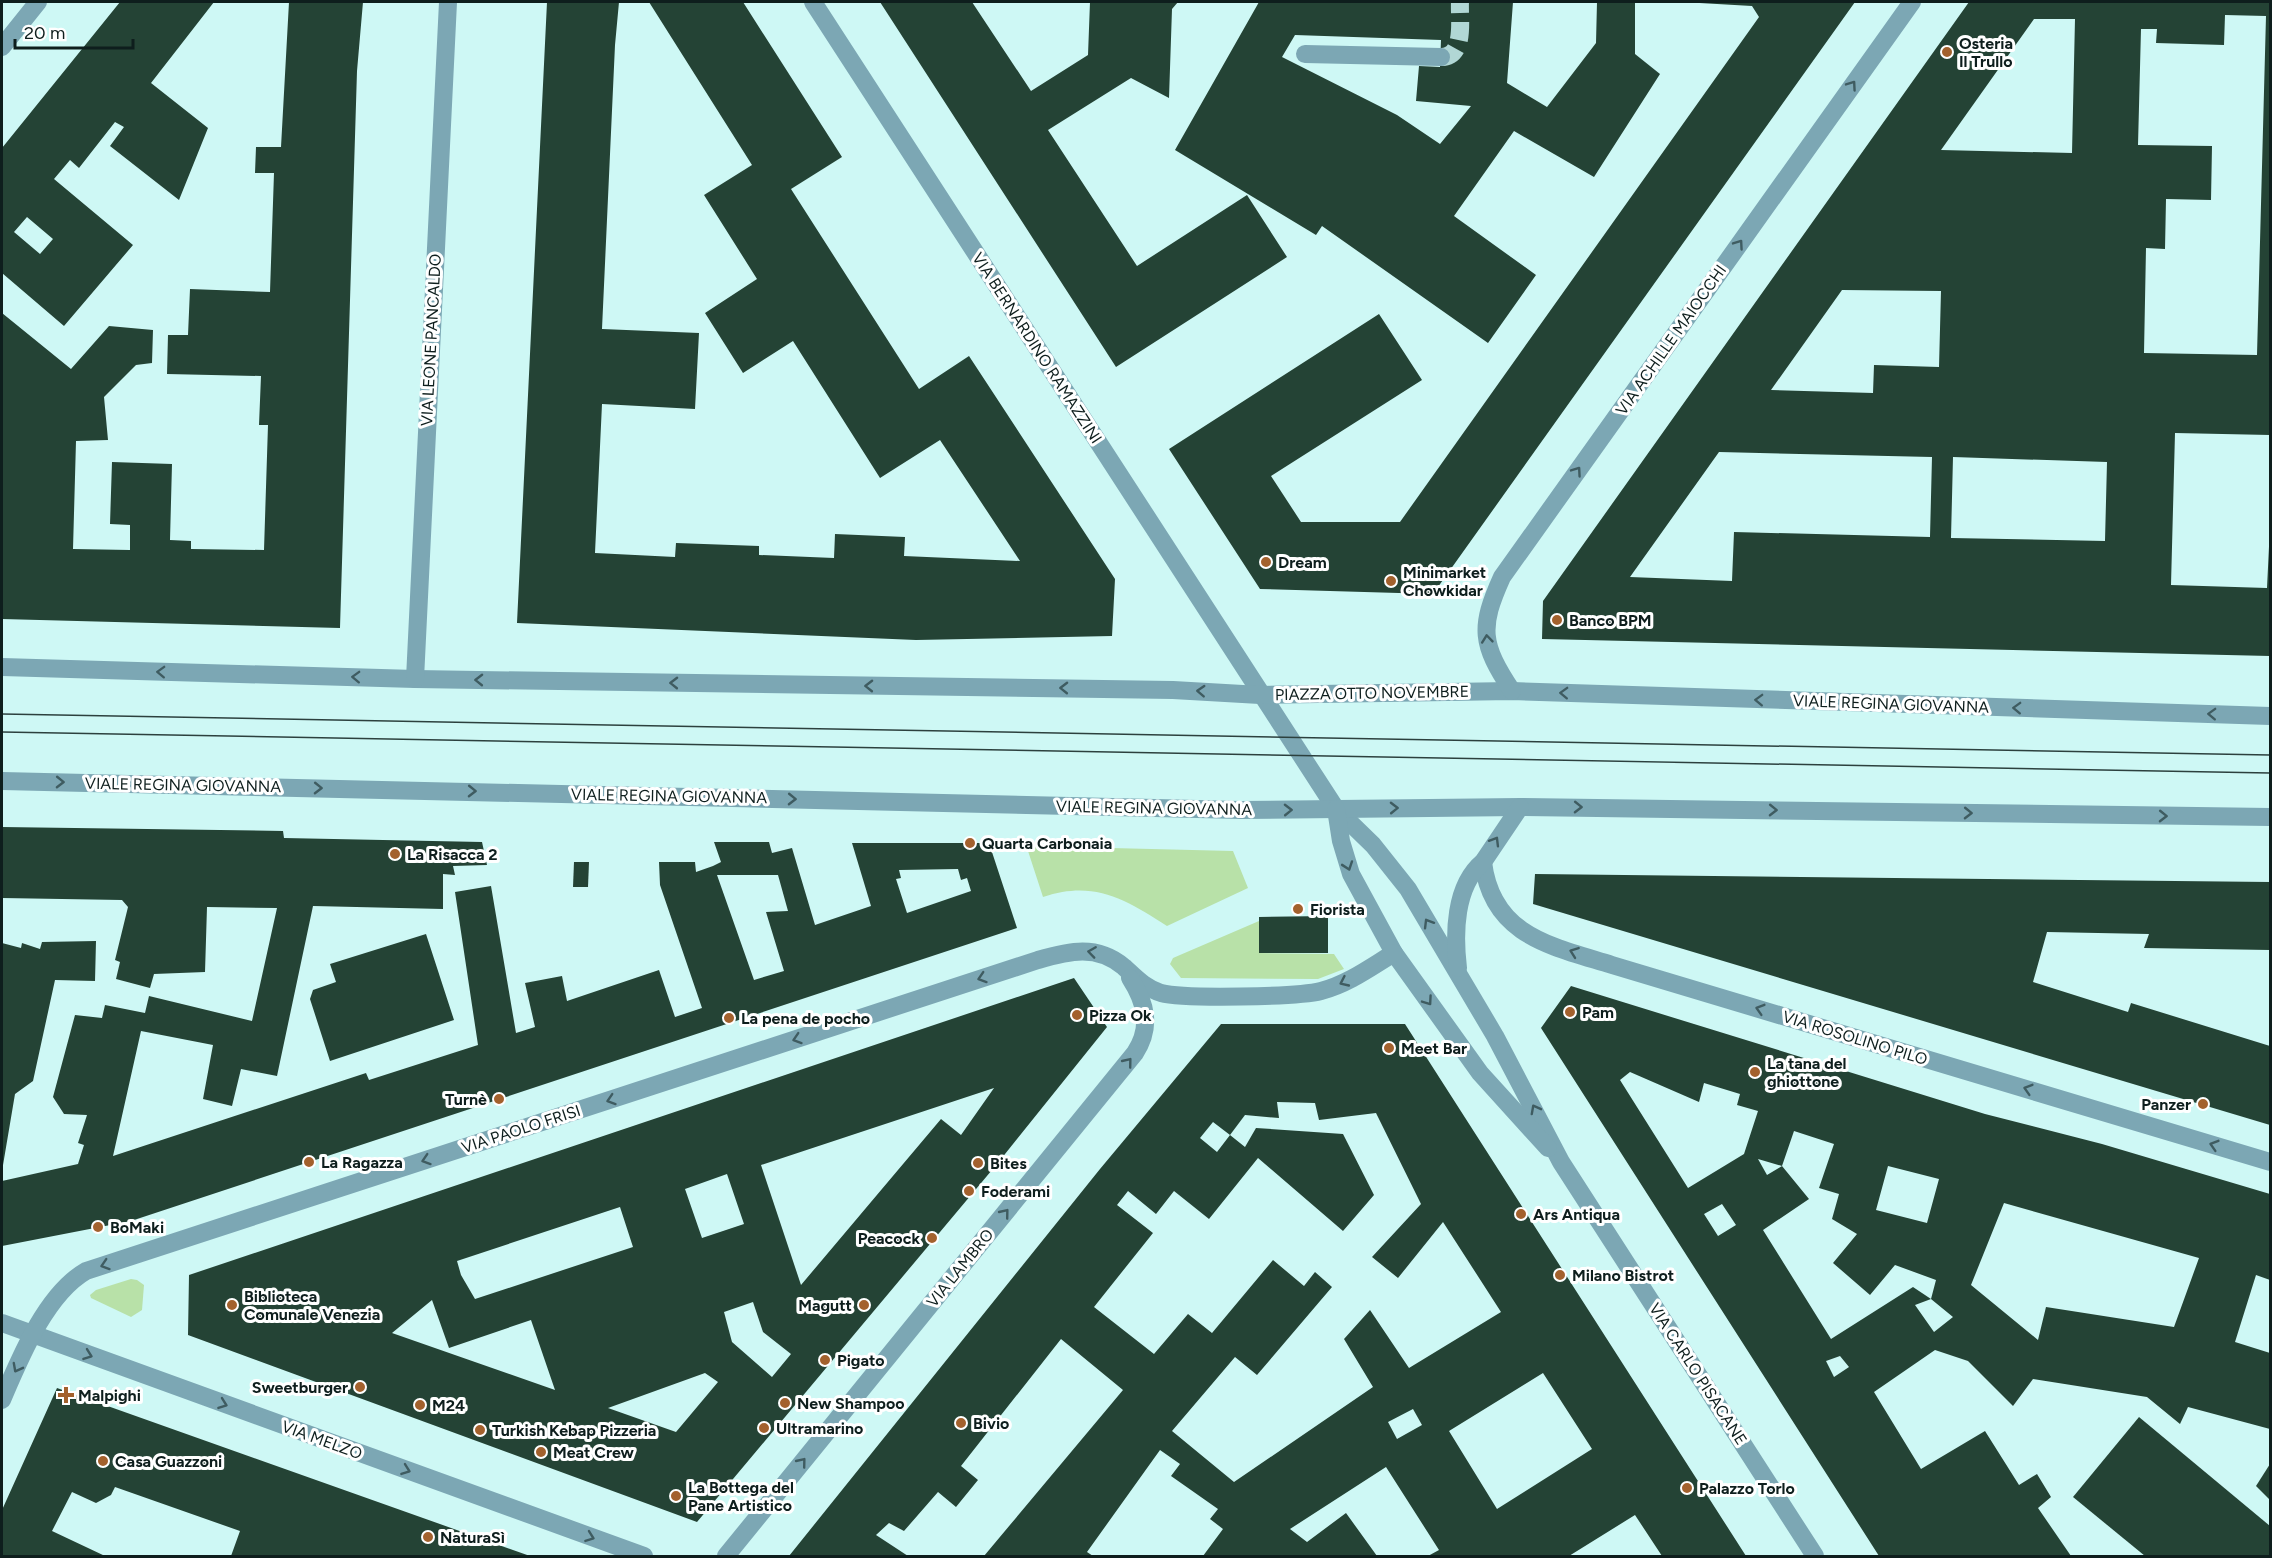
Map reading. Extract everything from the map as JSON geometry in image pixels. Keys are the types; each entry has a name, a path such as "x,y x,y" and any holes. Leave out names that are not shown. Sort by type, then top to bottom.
{"street":[{"path":"2,47 38,2"},
{"name":"VIA LEONE PANCALDO","path":"415,679 448,2"},
{"name":"VIA BERNARDINO RAMAZZINI","path":"813,2 1260,694"},
{"name":"VIA ACHILLE MAIOCCHI","path":"1512,691 1487,647 1486,625 1490,605 1502,577 1912,2"},
{"path":"1305,54 1441,57"},
{"path":"2,667 415,679 1173,690 1260,694"},
{"name":"PIAZZA OTTO NOVEMBRE","path":"1260,694 1512,691"},
{"name":"VIALE REGINA GIOVANNA","path":"1512,691 2271,716"},
{"name":"PIAZZA OTTO NOVEMBRE","path":"1260,694 1336,809 1390,865 1458,973"},
{"name":"VIALE REGINA GIOVANNA","path":"2,781 1240,810 1336,809"},
{"path":"1336,809 1520,807 2271,817"},
{"path":"1458,973 1456,928 1459,908 1475,868 1483,862 1520,807"},
{"name":"PIAZZA OTTO NOVEMBRE","path":"1336,809 1351,874 1394,953"},
{"name":"VIA ROSOLINO PILO","path":"1483,862 1488,893 1498,910 1513,925 1539,939 1635,972 2271,1162"},
{"name":"VIA PAOLO FRISI","path":"2,1400 54,1296 74,1278 86,1271 1038,960 1084,951 1106,955 1124,967"},
{"path":"1124,967 1137,981 1163,993 1307,994 1350,980 1394,953"},
{"name":"VIA CARLO PISACANE","path":"1394,953 1493,1090 1561,1162"},
{"name":"VIA LAMBRO","path":"726,1557 1141,1044 1146,1032 1146,1012 1139,992 1124,967"},
{"name":"VIA CARLO PISACANE","path":"1458,973 1495,1036 1561,1162 1815,1557"},
{"name":"VIA MELZO","path":"2,1323 644,1557"}],"green space":[{"path":"1029,846 1233,851 1248,888 1167,926 1123,900 1108,895 1078,891 1061,892 1043,897 1028,851"},
{"path":"1259,921 1259,953 1334,954 1344,969 1318,979 1181,978 1170,964 1173,958"},
{"path":"131,1279 144,1285 142,1310 131,1317 91,1298 90,1295 96,1290"}],"building":[{"path":"120,2 214,2 151,83 208,128 179,200 110,146 124,127 115,122 79,168 70,160 54,179 133,245 64,326 2,273 2,148","holes":["27,217 53,239 40,254 14,232"]},
{"path":"289,2 363,2 357,71 340,628 2,619 2,313 71,369 109,326 153,330 152,363 136,365 104,397 108,440 76,441 73,549 130,550 130,525 110,524 112,462 172,464 170,540 191,541 191,549 264,550 268,425 259,425 261,376 167,374 168,335 188,335 190,289 270,292 274,173 255,173 256,147 281,147"},
{"path":"547,2 619,2 602,329 699,333 695,409 602,404 595,553 675,557 676,543 759,546 759,555 834,558 835,534 905,537 904,556 1020,561 940,440 880,478 793,341 743,373 705,313 757,279 704,195 752,165 649,2 743,2 842,157 791,189 919,389 969,356 1115,579 1112,636 916,640 517,623"},
{"path":"880,2 972,2 1031,91 1088,55 1090,2 1178,2 1172,9 1169,98 1131,78 1048,130 1137,266 1247,195 1287,257 1116,367"},
{"path":"1259,2 1513,2 1507,83 1547,107 1596,43 1597,2 1635,2 1635,54 1660,74 1594,177 1514,131 1454,216 1536,275 1488,343 1322,226 1316,235 1175,150","holes":["1295,35 1441,40 1440,67 1419,66 1416,101 1471,106 1440,144 1397,115 1282,57"]},
{"path":"1682,2 1855,2 1433,594 1260,589 1169,449 1379,314 1422,380 1271,476 1301,522 1400,522 1759,17 1752,6"},
{"path":"1969,2 2270,2 2270,435 2175,433 2171,585 2267,588 2270,526 2270,656 1542,639 1543,601","holes":["2225,15 2266,16 2257,355 2144,353 2146,248 2165,249 2166,199 2211,200 2212,146 2138,145 2141,29 2157,29 2156,43 2224,45","2034,19 2075,19 2072,153 1941,150","1842,290 1941,291 1939,367 1874,365 1873,393 1771,390","1719,452 1932,457 1930,537 1734,532 1732,581 1630,577","1953,457 2107,462 2105,541 1951,538"]},
{"path":"2,827 283,831 284,838 482,842 487,865 453,866 455,875 443,874 443,909 313,906 277,1076 241,1069 232,1106 203,1099 213,1045 141,1031 113,1156 366,1073 369,1080 478,1045 455,892 491,886 516,1033 535,1027 525,983 562,976 567,1001 659,970 675,1017 702,1008 660,885 659,862 695,862 696,872 713,866 721,862 714,842 769,842 772,853 792,848 815,925 871,906 852,843 989,843 1017,928 131,1221 2,1246 2,1181 78,1164 84,1145 78,1143 87,1115 64,1114 53,1097 75,1015 102,1018 105,1005 145,1013 149,996 252,1021 277,908 207,907 205,972 154,974 150,988 116,979 120,962 115,960 128,907 122,900 2,898","holes":["958,869 961,880 967,878 971,891 907,913 896,879 901,878 899,870","717,875 778,875 788,911 766,912 784,971 754,980"]},
{"path":"574,862 589,862 588,887 573,887"},
{"path":"1535,874 2270,882 2270,950 2144,948 2149,934 2047,932 2033,982 2128,1012 2131,1003 2270,1046 2270,1125 1533,904"},
{"path":"1328,916 1328,953 1259,953 1259,917"},
{"path":"426,934 454,1020 330,1061 310,999 313,990 336,982 330,964"},
{"path":"96,941 95,981 55,980 33,1081 15,1094 2,1171 2,943 21,948 22,943 40,949 42,942"},
{"path":"1074,978 1107,1027 997,1164 697,1522 188,1335 189,1275","holes":["994,1088 961,1135 941,1119 801,1285 761,1165","727,1174 744,1224 702,1238 685,1189","620,1207 633,1247 475,1299 461,1275 457,1261","432,1300 449,1348 531,1320 555,1390 392,1333","753,1302 763,1332 791,1354 772,1377 732,1342 724,1312","705,1373 718,1382 676,1432 608,1408"]},
{"path":"1571,986 1985,1114 2102,1144 2270,1194 2270,1280 2256,1275 2235,1342 2270,1353 2270,1429 2188,1407 2180,1424 2147,1397 2033,1379 2013,1406 1968,1361 1935,1350 1874,1392 1921,1469 1985,1431 2019,1485 2037,1474 2051,1497 2038,1508 2071,1556 1879,1556 1541,1028","holes":["1630,1072 1699,1102 1704,1083 1740,1094 1737,1105 1758,1111 1744,1154 1688,1188 1620,1080","1794,1131 1834,1144 1819,1188 1839,1194 1832,1219 1857,1234 1833,1263 1870,1295 1895,1265 1936,1280 1931,1299 1913,1287 1831,1339 1763,1230 1809,1199 1782,1166","1758,1159 1782,1166 1767,1175","1888,1166 1939,1179 1927,1223 1876,1210","2004,1203 2199,1258 2174,1327 2046,1307 2038,1340 1971,1285","1722,1204 1736,1225 1718,1236 1704,1214","1931,1299 1953,1317 1934,1332 1915,1305","1840,1356 1849,1367 1834,1377 1826,1361"]},
{"path":"1221,1024 1405,1024 1746,1556 1662,1556 1635,1515 1569,1556 1428,1556 1439,1550 1386,1467 1290,1529 1307,1542 1346,1513 1377,1556 1203,1556 1223,1529 1210,1519 1218,1509 1171,1476 1180,1464 1160,1450 1087,1552 1093,1556 984,1556 1123,1390 1061,1339 961,1466 978,1480 956,1507 938,1492 904,1531 889,1523 876,1535 908,1556 789,1556 1100,1169","holes":["1277,1102 1315,1103 1319,1120 1376,1113 1421,1204 1372,1257 1398,1278 1443,1222 1501,1312 1409,1368 1370,1310 1344,1339 1373,1387 1234,1482 1172,1431 1235,1357 1257,1375 1332,1287 1315,1272 1304,1286 1273,1260 1212,1333 1188,1314 1154,1354 1094,1307 1153,1233 1117,1205 1128,1191 1156,1214 1174,1191 1209,1219 1258,1158 1343,1231 1374,1195 1343,1134 1256,1128 1245,1147 1230,1135 1245,1115 1279,1118","1213,1122 1230,1135 1217,1152 1200,1138","1543,1373 1592,1449 1497,1509 1449,1431","1413,1409 1422,1425 1397,1439 1388,1422"]},
{"path":"57,1388 530,1556 231,1556 240,1531 115,1487 111,1495 96,1503 72,1492 52,1531 105,1556 2,1556 2,1510"},
{"path":"2139,1417 2270,1526 2270,1556 2145,1556 2073,1497"},
{"path":"2270,1464 2270,1500 2256,1486"}],"tunnel":[{"path":"1441,57 1449,55 1458,44 1460,2"}],"tram line":[{"path":"2,714 2270,755"},
{"path":"2,732 2270,773"}],"place":[{"name":"Osteria Il Trullo","path":"1947,52"},
{"name":"Dream","path":"1266,562"},
{"name":"Minimarket Chowkidar","path":"1391,581"},
{"name":"Banco BPM","path":"1557,620"},
{"name":"Quarta Carbonaia","path":"970,843"},
{"name":"La Risacca 2","path":"395,854"},
{"name":"Fiorista","path":"1298,909"},
{"name":"Pam","path":"1570,1012"},
{"name":"Pizza Ok","path":"1077,1015"},
{"name":"La pena de pocho","path":"729,1018"},
{"name":"Meet Bar","path":"1389,1048"},
{"name":"La tana del ghiottone","path":"1755,1072"},
{"name":"Turnè","path":"499,1099"},
{"name":"Panzer","path":"2203,1104"},
{"name":"La Ragazza","path":"309,1162"},
{"name":"Bites","path":"978,1163"},
{"name":"Foderami","path":"969,1191"},
{"name":"Ars Antiqua","path":"1521,1214"},
{"name":"BoMaki","path":"98,1227"},
{"name":"Peacock","path":"932,1238"},
{"name":"Milano Bistrot","path":"1560,1275"},
{"name":"Biblioteca Comunale Venezia","path":"232,1305"},
{"name":"Magutt","path":"864,1305"},
{"name":"Pigato","path":"825,1360"},
{"name":"Sweetburger","path":"360,1387"},
{"name":"Malpighi","path":"66,1395"},
{"name":"New Shampoo","path":"785,1403"},
{"name":"M24","path":"420,1405"},
{"name":"Bivio","path":"961,1423"},
{"name":"Ultramarino","path":"764,1428"},
{"name":"Turkish Kebap Pizzeria","path":"480,1430"},
{"name":"Meat Crew","path":"541,1452"},
{"name":"Casa Guazzoni","path":"103,1461"},
{"name":"Palazzo Torlo","path":"1687,1488"},
{"name":"La Bottega del Pane Artistico","path":"676,1496"},
{"name":"NaturaSì","path":"428,1537"}]}
